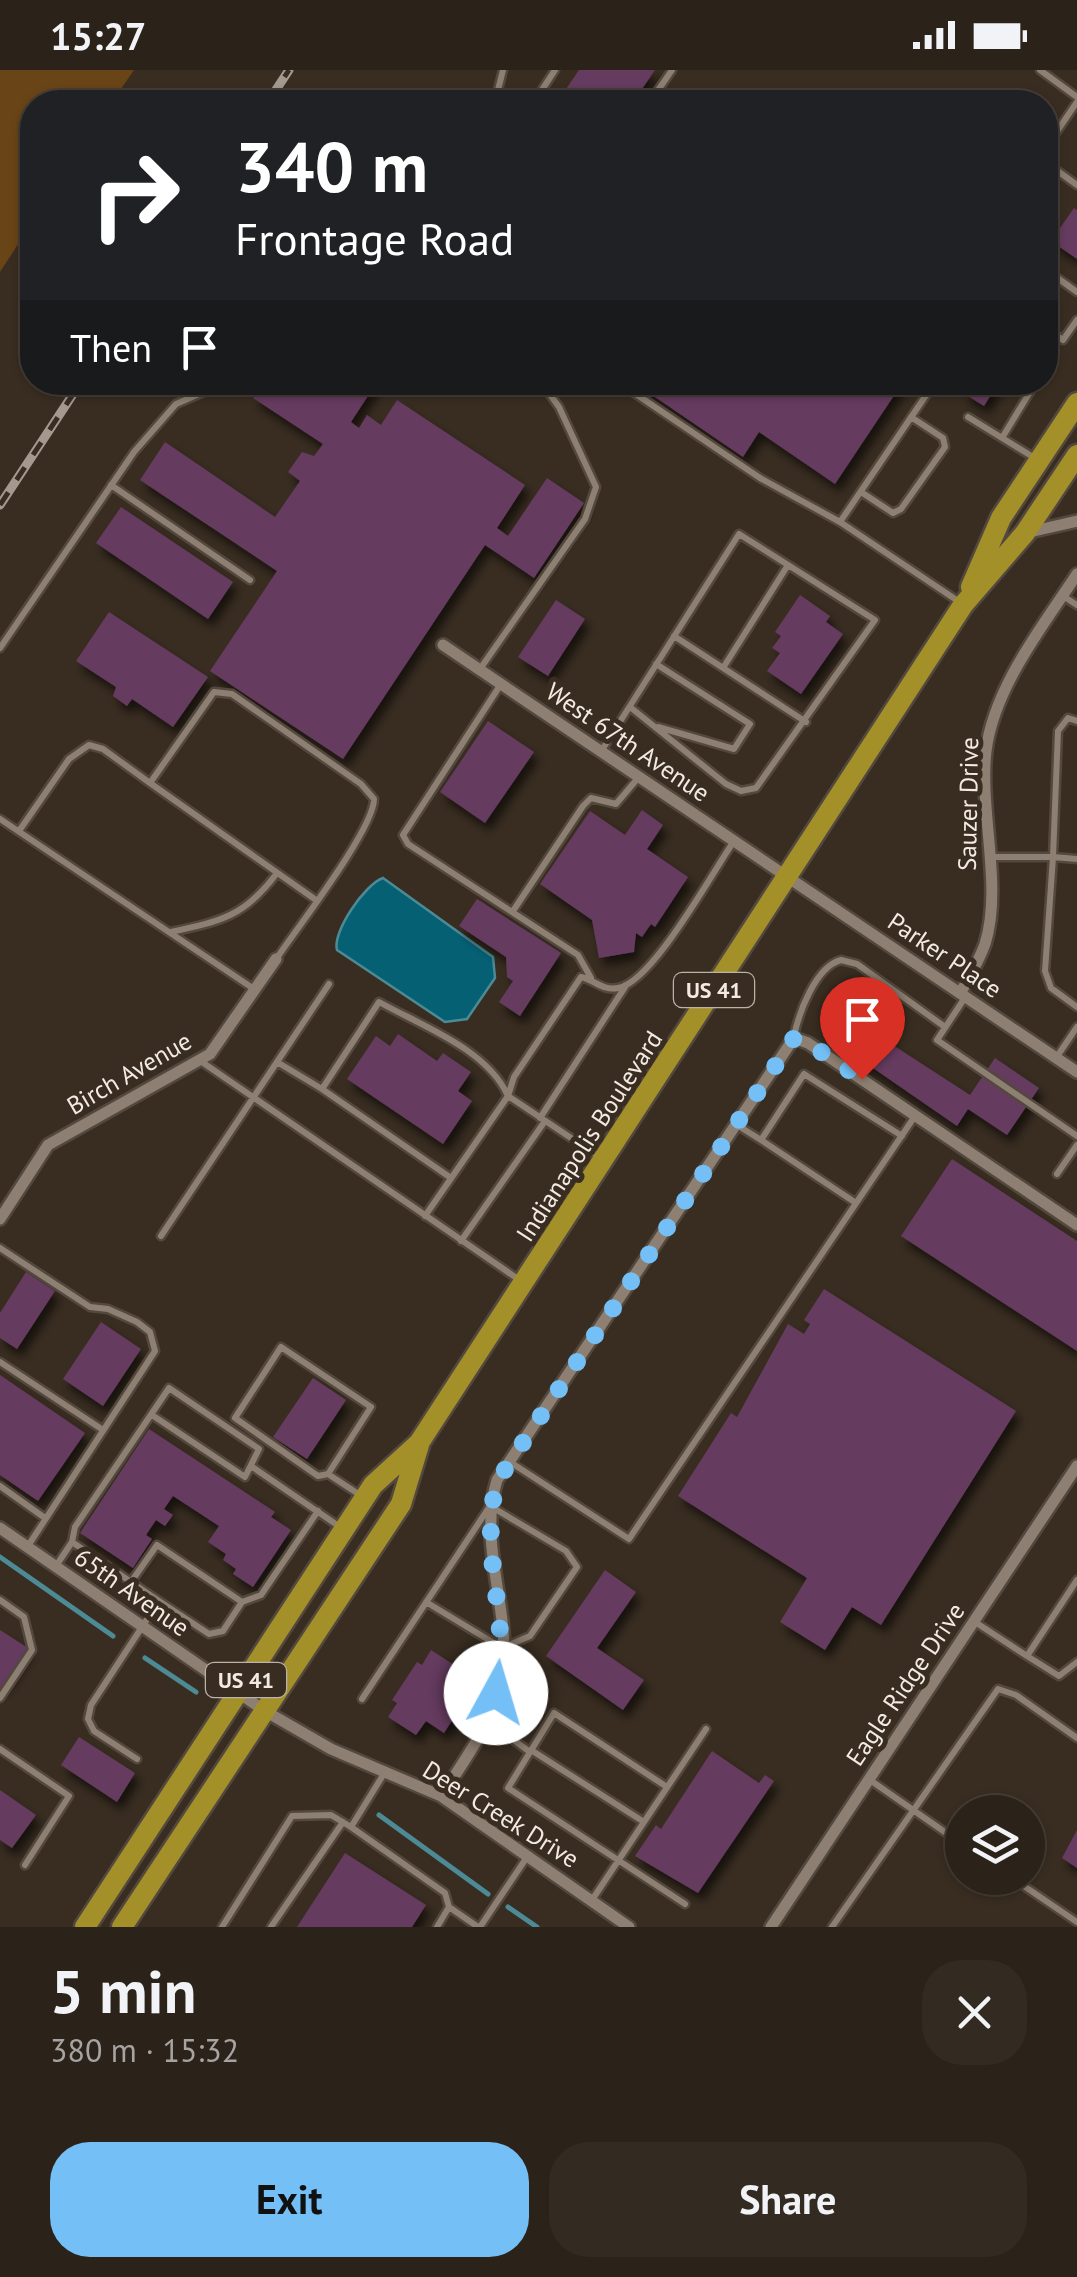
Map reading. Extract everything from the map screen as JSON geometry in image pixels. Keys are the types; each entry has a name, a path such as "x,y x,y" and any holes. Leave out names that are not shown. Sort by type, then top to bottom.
{"highway":[{"name":"Indianapolis Boulevard","path":"85,1927 364,1498 419,1443 524,1283 963,604 1001,518 1077,403"},
{"name":"Indianapolis Boulevard","path":"963,604 1026,533 1077,455"},
{"name":"Indianapolis Boulevard","path":"122,1927 401,1504 419,1443"}],"street":[{"path":"1026,533 1077,521"},
{"name":"Sauzer Drive","path":"963,994 986,940 986,753 992,723 1004,694 1077,574"},
{"name":"West 67th Avenue","path":"443,646 788,877"},
{"name":"Parker Place","path":"788,877 1077,1072"},
{"name":"Birch Avenue","path":"0,1219 48,1145 210,1054 276,959"},
{"path":"441,1796 490,1722 504,1663 490,1506 510,1462 794,1038 808,1043 1077,1225"},
{"name":"Eagle Ridge Drive","path":"771,1927 1077,1466"},
{"name":"65th Avenue","path":"0,1528 237,1693"},
{"name":"Deer Creek Drive","path":"237,1693 331,1749 441,1796 629,1927"}],"lane":[{"path":"1040,70 1077,100 1058,129"},
{"path":"1058,337 1063,340 1077,320"},
{"path":"0,648 111,485 176,404 197,395"},
{"path":"479,670 584,519 596,486 551,395"},
{"path":"637,395 760,478 840,522 963,604"},
{"path":"840,522 926,395"},
{"path":"1002,438 1028,395"},
{"path":"861,492 893,513 901,509 945,447 944,438 911,417"},
{"path":"968,417 1038,461"},
{"path":"111,485 250,580"},
{"path":"602,750 739,534 875,620 756,788 741,791 694,762 630,706"},
{"path":"723,668 788,565"},
{"path":"1063,596 1077,605"},
{"path":"674,636 806,722"},
{"path":"656,664 750,724 734,749 656,726"},
{"path":"500,684 403,835 408,844 578,955 592,980"},
{"path":"150,783 208,700 222,690 370,792 374,811 276,959"},
{"path":"1077,721 1068,718 1058,730 1046,980 1077,1007"},
{"path":"19,832 69,759 89,745 103,749 316,900"},
{"path":"512,912 582,806 591,798 616,804 639,778"},
{"path":"0,819 255,989"},
{"path":"425,1216 508,1096 514,1078 574,984 581,977 604,989 626,986 644,976 734,841"},
{"path":"988,857 1077,859"},
{"path":"170,932 240,912 254,903 277,873"},
{"path":"794,1038 801,1009 824,972 841,960 857,964 945,1027"},
{"path":"161,1236 329,984"},
{"path":"461,1241 626,986"},
{"path":"963,994 937,1040 1077,1136"},
{"path":"322,1089 379,1002 479,1059 501,1080 508,1096 604,1159"},
{"path":"1056,1058 1077,1027"},
{"path":"199,1060 524,1283"},
{"path":"277,1062 451,1178"},
{"path":"761,1140 804,1074 902,1136"},
{"path":"510,1462 629,1539 916,1116"},
{"path":"736,1124 856,1203"},
{"path":"1056,1174 1077,1145"},
{"path":"0,1248 90,1308 108,1309 150,1332 155,1350 27,1547"},
{"path":"328,1474 372,1407 282,1347 235,1418 318,1476 328,1474 364,1498"},
{"path":"0,1362 103,1430"},
{"path":"56,1566 72,1542 75,1527 168,1388 260,1449 245,1476 152,1414"},
{"path":"250,1466 344,1529"},
{"path":"0,1486 46,1518"},
{"path":"362,1698 426,1602 490,1506 566,1551 577,1568 530,1636 502,1648 426,1602"},
{"path":"72,1542 210,1634 223,1631 242,1602 262,1595 318,1512"},
{"path":"131,1582 157,1545 242,1602"},
{"path":"1027,1656 1077,1580"},
{"path":"0,1600 24,1618 32,1650 0,1698"},
{"path":"137,1759 94,1731 88,1719 91,1704 159,1600"},
{"path":"974,1622 1059,1676 1077,1662"},
{"path":"832,1927 998,1689 1016,1695 1077,1738"},
{"path":"667,1787 554,1713 508,1788 685,1904"},
{"path":"490,1722 644,1822"},
{"path":"592,1900 706,1729"},
{"path":"0,1749 69,1796 25,1865"},
{"path":"351,1827 386,1770"},
{"path":"869,1780 945,1832"},
{"path":"222,1927 292,1816 315,1812 343,1822 445,1892 449,1908 479,1927 528,1854"},
{"path":"271,1927 343,1822"},
{"path":"1037,1895 1077,1922"},
{"path":"436,1927 449,1908"}],"shaded area":[{"path":"0,70 134,70 120,90 20,90 20,241 0,272"}],"water":[{"path":"383,878 493,957 495,978 467,1019 445,1022 337,950 340,932 351,910"}],"building":[{"path":"579,70 655,70 641,90 565,90"},
{"path":"1074,208 1077,210 1077,259 1058,246 1058,231"},
{"path":"369,395 351,422 359,428 367,415 381,425 397,400 525,485 497,528 508,536 547,478 584,503 534,578 485,545 343,759 210,671 277,571 140,480 165,442 275,517 300,481 288,472 302,452 314,456 323,444 253,398"},
{"path":"652,395 894,395 835,484 759,432 743,457"},
{"path":"966,395 991,395 984,406"},
{"path":"121,507 233,582 208,619 96,543"},
{"path":"800,595 830,616 826,622 843,634 801,694 767,671 780,653 772,648 781,636 775,632"},
{"path":"556,600 585,619 548,676 518,657"},
{"path":"109,612 208,677 173,727 132,699 127,706 113,696 116,687 76,661"},
{"path":"488,721 534,752 485,823 440,792"},
{"path":"642,810 663,825 647,849 688,877 655,927 651,924 642,937 636,933 634,952 599,958 592,920 540,884 590,811 625,835"},
{"path":"477,899 561,953 520,1016 499,1002 513,981 507,977 506,957 459,926"},
{"path":"879,999 896,1011 879,1036 970,1095 995,1058 1039,1088 1007,1135 968,1109 957,1126 857,1057 868,1041 856,1032"},
{"path":"398,1034 437,1061 443,1053 471,1072 458,1091 472,1101 443,1144 347,1079 376,1036 390,1046"},
{"path":"952,1159 1077,1241 1077,1351 901,1236"},
{"path":"26,1272 55,1291 17,1349 0,1338 0,1313"},
{"path":"824,1289 1016,1411 881,1625 852,1607 825,1650 780,1622 807,1578 678,1496 731,1413 737,1417 788,1324 804,1334 810,1324 804,1320"},
{"path":"101,1322 141,1349 103,1406 63,1379"},
{"path":"0,1375 85,1433 38,1501 0,1475"},
{"path":"313,1378 346,1400 307,1459 273,1437"},
{"path":"149,1429 275,1512 271,1517 291,1530 253,1587 233,1574 236,1569 223,1560 226,1554 208,1542 219,1526 173,1496 164,1509 173,1515 165,1526 156,1520 146,1535 152,1539 133,1568 80,1533"},
{"path":"605,1570 636,1592 597,1648 644,1680 623,1710 546,1656"},
{"path":"0,1630 28,1648 0,1690"},
{"path":"431,1650 482,1683 477,1691 473,1688 444,1733 426,1721 416,1735 388,1717 397,1703 392,1700 417,1662 422,1665"},
{"path":"79,1737 135,1773 117,1802 61,1765"},
{"path":"712,1751 759,1783 765,1775 774,1781 698,1893 635,1856 656,1825 661,1829"},
{"path":"0,1790 36,1815 12,1848 0,1840"},
{"path":"1077,1830 1077,1868 1062,1858"},
{"path":"345,1853 426,1905 412,1927 297,1927"}],"waterway":[{"path":"0,1557 113,1636"},
{"path":"145,1658 196,1692"},
{"path":"379,1815 488,1894"},
{"path":"508,1907 537,1927"}],"railway":[{"path":"276,90 289,70"},
{"path":"0,505 72,395"}],"route":[{"path":"496,1693 504,1663 490,1506 498,1480 794,1038 862,1079"}]}
